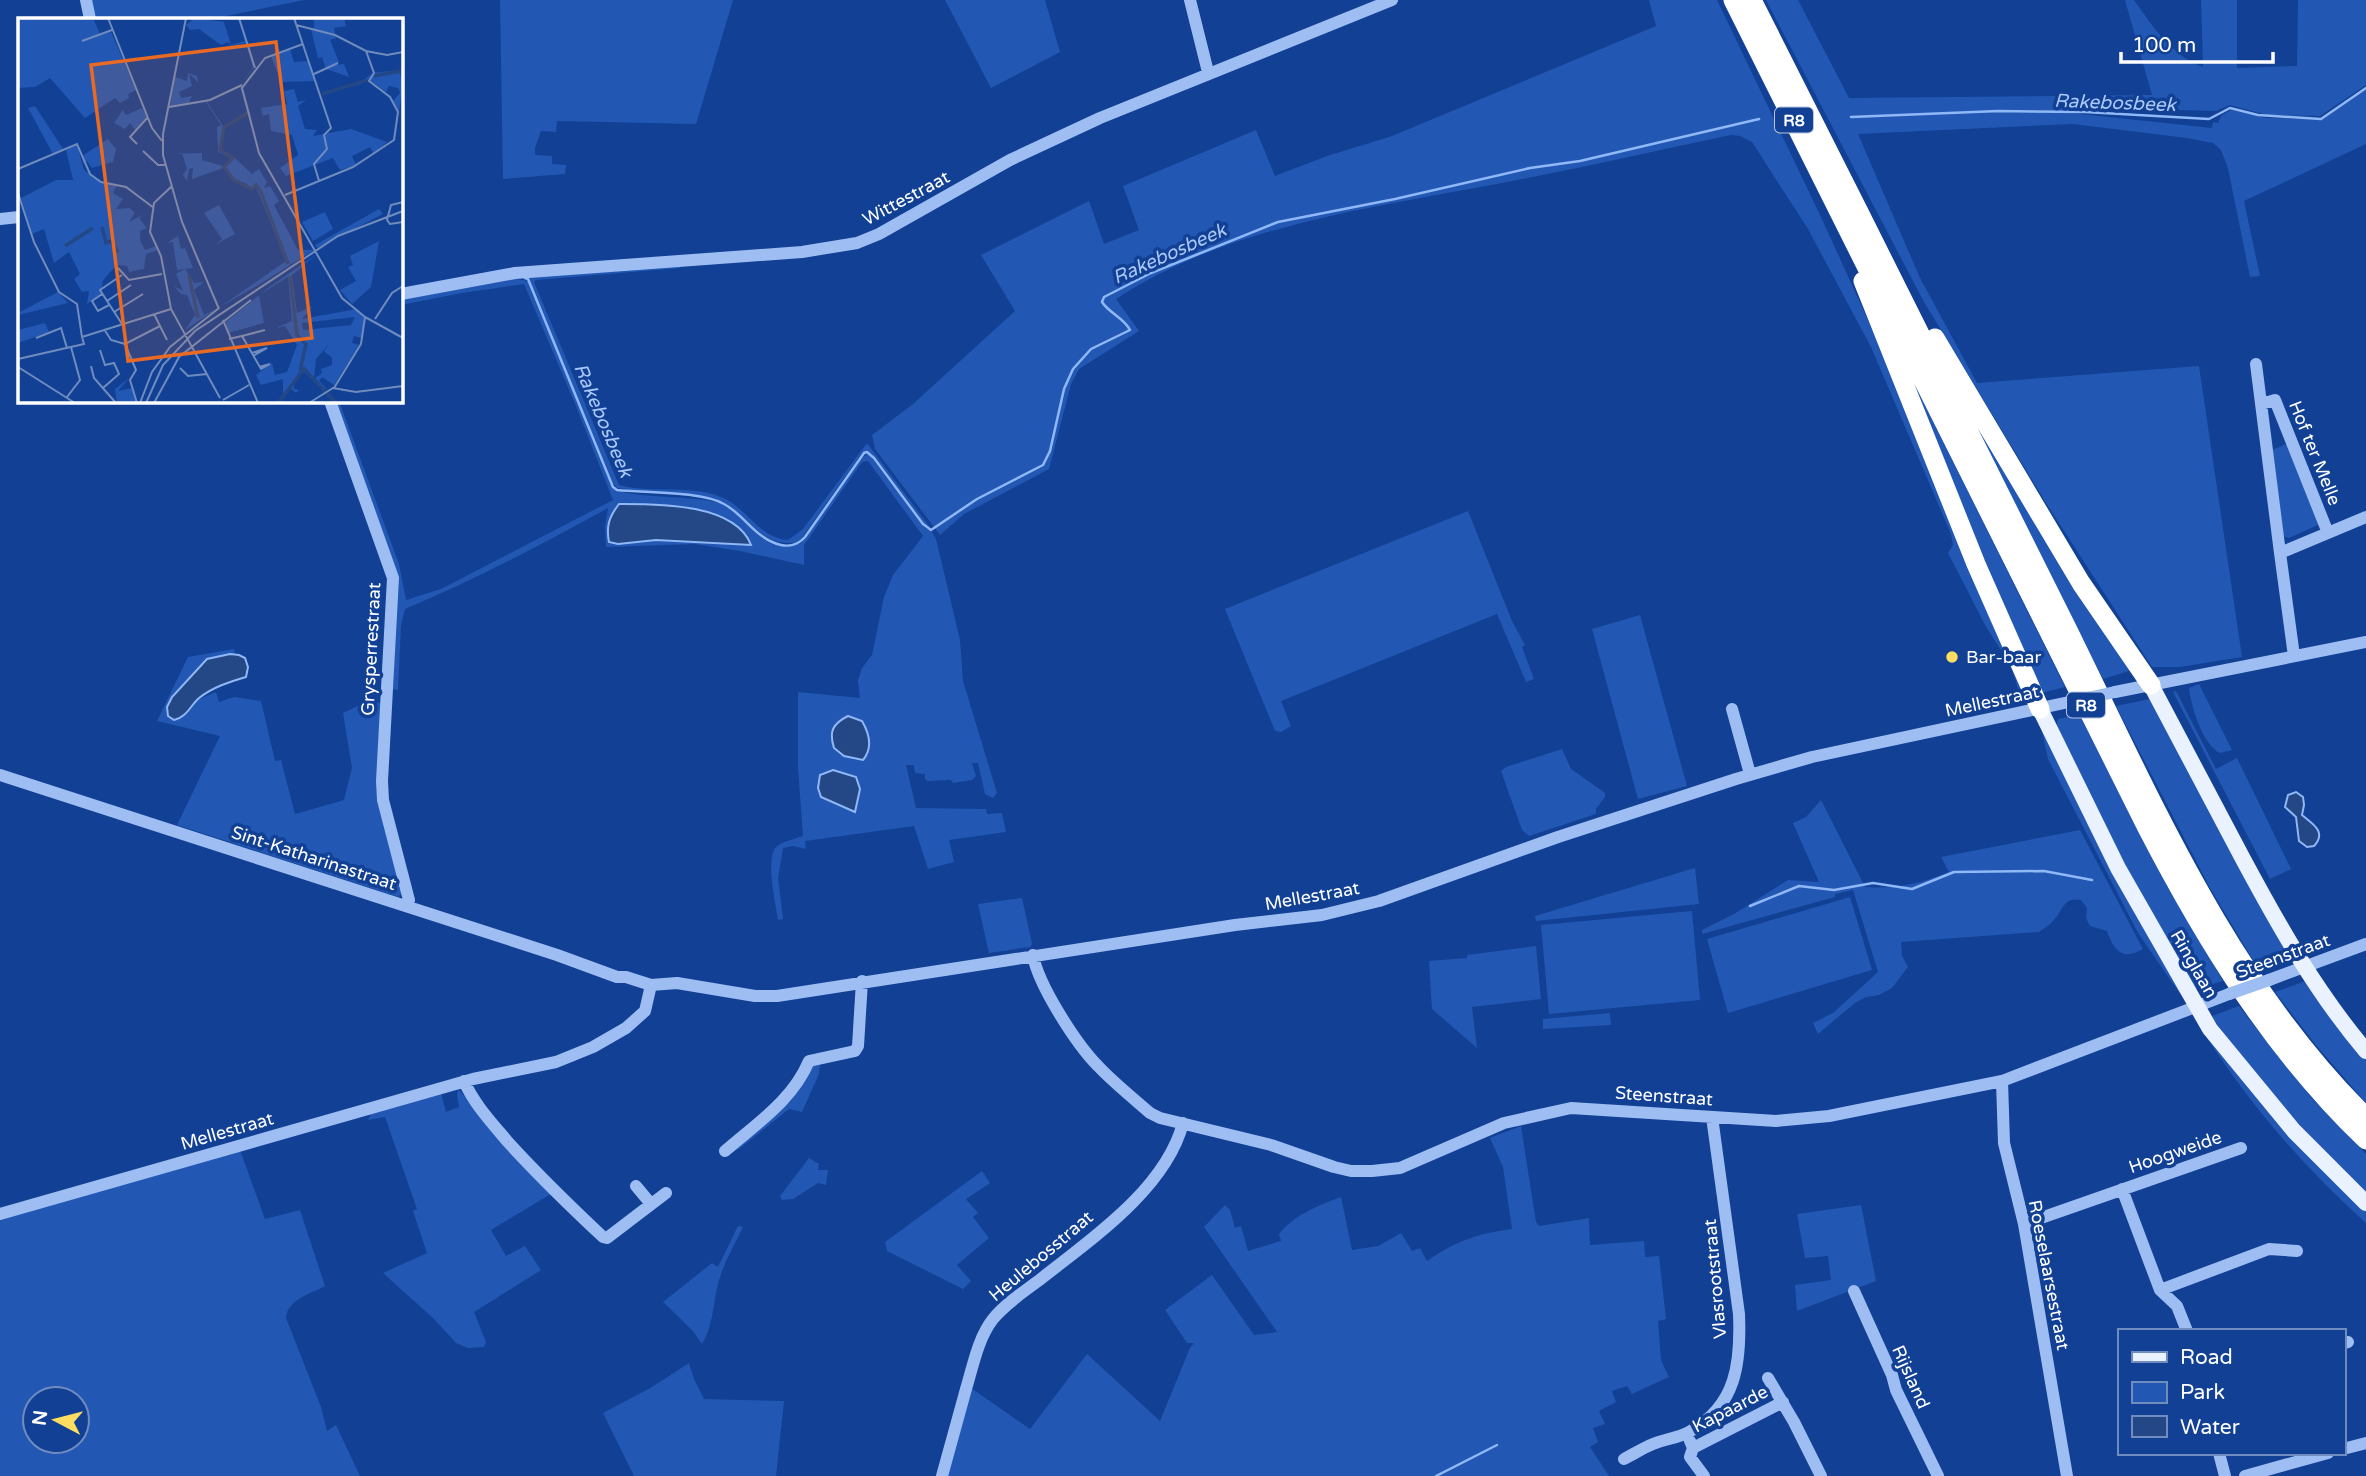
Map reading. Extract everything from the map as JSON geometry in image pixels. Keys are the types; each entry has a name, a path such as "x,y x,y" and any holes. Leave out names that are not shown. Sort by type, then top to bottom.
{"highway":[{"name":"R8","path":"1733,0 1863,237 2208,908 2265,997 2316,1062 2366,1117"},
{"name":"R8","path":"1752,0 2147,828 2195,918 2249,1004 2308,1078 2366,1140"},
{"name":"R8","path":"1863,237 1894,264 1963,388 1993,433 2081,583 2151,685"},
{"name":"R8","path":"1863,237 1865,290 1976,565 2040,709"}],"main road":[{"path":"2151,685 2265,900 2304,967 2366,1051"},
{"name":"Ringlaan","path":"2040,709 2118,868 2210,1029 2294,1131 2366,1203"}],"street":[{"path":"86,0 90,18"},
{"path":"1190,0 1208,72"},
{"name":"Wittestraat","path":"402,294 515,273 735,258 802,252 857,243 879,234 1010,160 1100,118 1208,72 1392,0"},
{"path":"0,219 18,217"},
{"name":"Hof ter Melle","path":"2256,364 2294,656"},
{"name":"Hof ter Melle","path":"2261,404 2275,400 2328,533"},
{"name":"Grysperrestraat","path":"330,402 393,578 382,781 383,800 409,900 407,906"},
{"name":"Hof ter Melle","path":"2280,553 2366,517"},
{"name":"Mellestraat","path":"0,1214 464,1081 556,1062 593,1047 626,1028 645,1011 650,990 702,988 755,996 777,996 1235,925 1322,915 1379,901 1558,837 1750,774 1823,755 2115,692 2366,642"},
{"path":"1732,709 1750,774"},
{"name":"Sint-Katharinastraat","path":"0,775 407,906 617,977 624,984 650,990"},
{"name":"Steenstraat","path":"1033,956 1043,984 1097,1066 1150,1113 1183,1124 1271,1145 1334,1167 1351,1171 1373,1171 1400,1168 1504,1123 1571,1108 1620,1109 1776,1121 1829,1116 2002,1081 2366,944"},
{"path":"725,1151 790,1095 809,1061 855,1051 858,1046 862,981"},
{"path":"464,1081 469,1094 524,1159 603,1237 607,1238 666,1193"},
{"name":"Roeselaarsestraat","path":"2002,1081 2004,1143 2024,1224 2067,1476"},
{"name":"Vlasrootstraat","path":"1624,1459 1653,1444 1687,1434 1711,1416 1733,1385 1740,1340 1736,1280 1712,1117"},
{"name":"Heulebosstraat","path":"942,1476 972,1367 991,1321 1003,1308 1074,1253 1135,1200 1168,1161 1179,1140 1183,1124"},
{"name":"Hoogweide","path":"2024,1224 2241,1148"},
{"path":"636,1185 650,1205"},
{"name":"Hoogweide","path":"2122,1189 2160,1290 2177,1306 2186,1329"},
{"path":"2160,1290 2269,1249 2297,1251"},
{"name":"Rijsland","path":"1854,1291 1892,1375 1896,1390 1938,1476"},
{"name":"Kapaarde","path":"1768,1378 1821,1476"},
{"name":"Kapaarde","path":"1693,1448 1783,1402"},
{"path":"1687,1434 1693,1448 1690,1457 1704,1476"},
{"path":"2345,1448 2366,1443"},
{"path":"2220,1455 2225,1476"},
{"path":"2245,1476 2321,1455"}],"green space":[{"path":"89,0 304,0 217,18 93,18"},
{"path":"500,0 733,0 696,124 557,121 556,132 541,131 535,155 552,156 552,164 566,165 565,174 503,179"},
{"path":"945,0 1045,0 1060,52 991,88"},
{"path":"1649,0 1717,0 1887,362 2027,694 2022,702 2018,699 2018,689 2011,668 1948,553 1953,545 1951,534 1871,347 1808,229 1752,142 1740,136 1731,135 1297,224 1203,254 1158,274 1116,299 1139,331 1079,369 1071,384 1049,469 964,514 940,535 875,449 872,435 913,404 1015,311 981,255 1089,201 1104,244 1139,230 1123,186 1256,130 1275,176 1327,156 1392,136 1656,26"},
{"path":"1766,0 1798,0 1849,98 2152,95 2125,0 2134,0 2173,48 2203,67 2201,0 2237,0 2237,68 2297,66 2298,0 2366,0 2366,85 2320,116 2267,115 2230,105 2216,111 2070,107 2071,113 2212,128 2213,122 2218,123 2222,115 2231,110 2267,118 2321,119 2366,89 2366,144 2244,201 2260,276 2250,277 2228,168 2221,150 2213,143 2072,124 1858,134 1920,278 1977,383 2199,366 2242,657 2180,667 2152,667 2046,503 1924,302"},
{"path":"681,266 534,282 619,485 696,491 721,497 769,534 788,540 803,529 867,443 929,526 927,527 876,458 867,451 861,454 799,542 785,543 763,535 737,512 716,499 617,488 576,394 612,487 631,493 719,503 730,508 756,533 775,545 801,543 862,458 870,455 936,539 960,640 963,681 997,793 993,798 985,794 978,763 972,763 976,776 972,780 953,783 951,780 928,781 925,774 915,773 914,765 906,765 916,808 986,809 987,814 1002,813 1006,832 949,840 954,862 928,869 914,826 805,841 806,849 793,846 783,848 778,878 783,919 778,920 771,871 773,853 782,843 803,836 798,768 798,692 860,698 858,680 862,668 872,655 884,597 893,575 923,536 868,461 862,462 804,545 804,565 695,544 606,547 608,508 483,574 405,609 401,625 398,690 393,689 397,584 334,402 339,402 399,564 406,600 441,589 613,500 524,284 402,305 402,300 516,279 528,281 558,351 527,275","holes":["619,504 689,508 714,513 724,544 652,540"]},
{"path":"1894,343 2065,687 2041,693 2025,663"},
{"path":"1945,365 2131,669 2129,671 2103,679"},
{"path":"2288,443 2320,524 2289,538 2283,536 2272,450"},
{"path":"1468,511 1512,621 1525,645 1522,647 1534,679 1526,682 1497,614 1281,701 1291,726 1281,732 1275,731 1225,609"},
{"path":"1640,615 1687,786 1638,799 1592,629"},
{"path":"234,649 235,655 207,659 172,697 188,711 197,700 216,692 219,702 234,697 261,701 275,761 281,760 295,814 344,800 352,768 343,713 368,701 380,703 377,794 402,893 399,897 177,825 220,736 157,721 188,657"},
{"path":"2199,684 2232,750 2220,753 2203,733 2189,688"},
{"path":"2176,691 2216,769 2237,758 2291,869 2270,879 2173,692"},
{"path":"2150,699 2288,953 2287,957 2257,967 2210,888 2116,706"},
{"path":"2079,714 2168,888 2223,981 2193,990 2140,899 2056,729 2058,719"},
{"path":"2044,730 2180,994 2138,933 2048,759 2042,731"},
{"path":"1562,749 1571,769 1605,793 1605,797 1596,809 1596,814 1529,836 1522,830 1501,771"},
{"path":"1821,800 1865,887 1908,885 1949,872 1941,857 2080,830 2143,949 2124,954 2116,949 2107,931 2090,926 2086,918 2087,908 2081,900 2067,902 2052,922 2039,932 1901,942 1902,956 1908,967 1892,988 1855,1003 1818,1034 1813,1023 1833,1013 1878,972 1853,890 1702,934 1702,930 1734,914 1788,880 1819,882 1793,823 1806,817"},
{"path":"1695,868 1699,904 1536,921 1535,916"},
{"path":"1850,897 1872,970 1728,1013 1707,939"},
{"path":"1022,898 1032,944 1030,947 989,953 978,904"},
{"path":"1692,911 1700,1000 1549,1014 1541,925"},
{"path":"1536,946 1541,999 1472,1007 1477,1048 1432,1009 1429,961 1467,958 1467,955"},
{"path":"2306,981 2366,1059 2366,1103 2275,992"},
{"path":"2239,1006 2309,1095 2366,1154 2366,1195 2311,1142 2254,1075 2212,1016"},
{"path":"1610,1013 1611,1025 1543,1029 1543,1019"},
{"path":"2200,1027 2366,1210 2366,1223 2319,1178 2276,1131"},
{"path":"813,1063 820,1064 819,1074 802,1112 789,1109 735,1150"},
{"path":"458,1089 551,1194 491,1230 506,1256 525,1246 541,1270 474,1312 486,1342 484,1347 468,1348 456,1343 383,1273 427,1253 413,1211 417,1209 385,1117 368,1120 372,1112 441,1093 446,1112 459,1107"},
{"path":"1521,1126 1536,1222 1539,1226 1589,1218 1590,1245 1644,1241 1645,1257 1659,1256 1666,1319 1658,1321 1661,1360 1669,1377 1632,1394 1627,1386 1612,1391 1616,1402 1599,1411 1605,1424 1593,1428 1598,1442 1590,1447 1609,1476 945,1476 971,1388 1030,1429 1087,1354 1160,1421 1194,1343 1187,1343 1165,1310 1212,1275 1254,1335 1277,1332 1204,1227 1225,1205 1230,1210 1235,1228 1241,1226 1248,1251 1281,1241 1279,1234 1292,1221 1341,1197 1352,1250 1378,1246 1401,1233 1412,1251 1420,1248 1427,1261 1467,1239 1512,1229 1503,1167 1490,1138"},
{"path":"240,1150 265,1219 300,1210 325,1286 295,1302 286,1318 321,1407 327,1431 336,1425 360,1476 0,1476 0,1218"},
{"path":"809,1158 819,1164 818,1170 828,1170 826,1185 818,1183 793,1199 782,1200 780,1196"},
{"path":"982,1171 990,1183 966,1199 978,1213 973,1217 989,1238 957,1265 971,1281 963,1289 887,1251 885,1242"},
{"path":"1861,1205 1876,1281 1797,1311 1795,1285 1831,1280 1828,1256 1805,1258 1797,1214"},
{"path":"738,1226 743,1227 720,1277 711,1322 702,1344 693,1331 663,1302 712,1263 718,1267"},
{"path":"689,1363 704,1399 784,1401 776,1476 634,1476 603,1413 652,1387"}],"water":[{"path":"619,504 673,506 712,514 729,521 742,531 751,545 656,540 618,544 609,542 609,522"},
{"path":"230,654 245,658 248,667 246,677 204,694 178,719 174,720 168,716 167,707 172,697 207,659"},
{"path":"848,716 862,721 867,730 869,746 863,760 844,756 834,748 833,729"},
{"path":"833,770 856,777 860,789 855,812 821,797 818,788 820,775"},
{"path":"2296,792 2303,797 2302,815 2319,832 2314,846 2307,847 2299,841 2296,817 2285,807 2288,795"}],"waterway":[{"name":"Rakebosbeek","path":"1851,117 1998,111 2085,112 2209,119 2230,108 2258,115 2321,119 2366,88"},
{"name":"Rakebosbeek","path":"525,278 528,279 613,487 617,490 687,495 714,500 731,509 764,538 781,545 791,545 805,537 867,452 923,524 931,530 977,499 1043,465 1050,451 1064,389 1073,369 1091,349 1130,330 1105,306 1102,302 1104,297 1151,273 1278,222 1530,168 1580,161 1759,119"},
{"path":"1750,906 1799,886 1834,890 1873,883 1912,889 1954,872 2044,871 2092,880"},
{"path":"1436,1476 1497,1445"}],"place":[{"name":"Bar-baar","path":"1952,657"}]}
